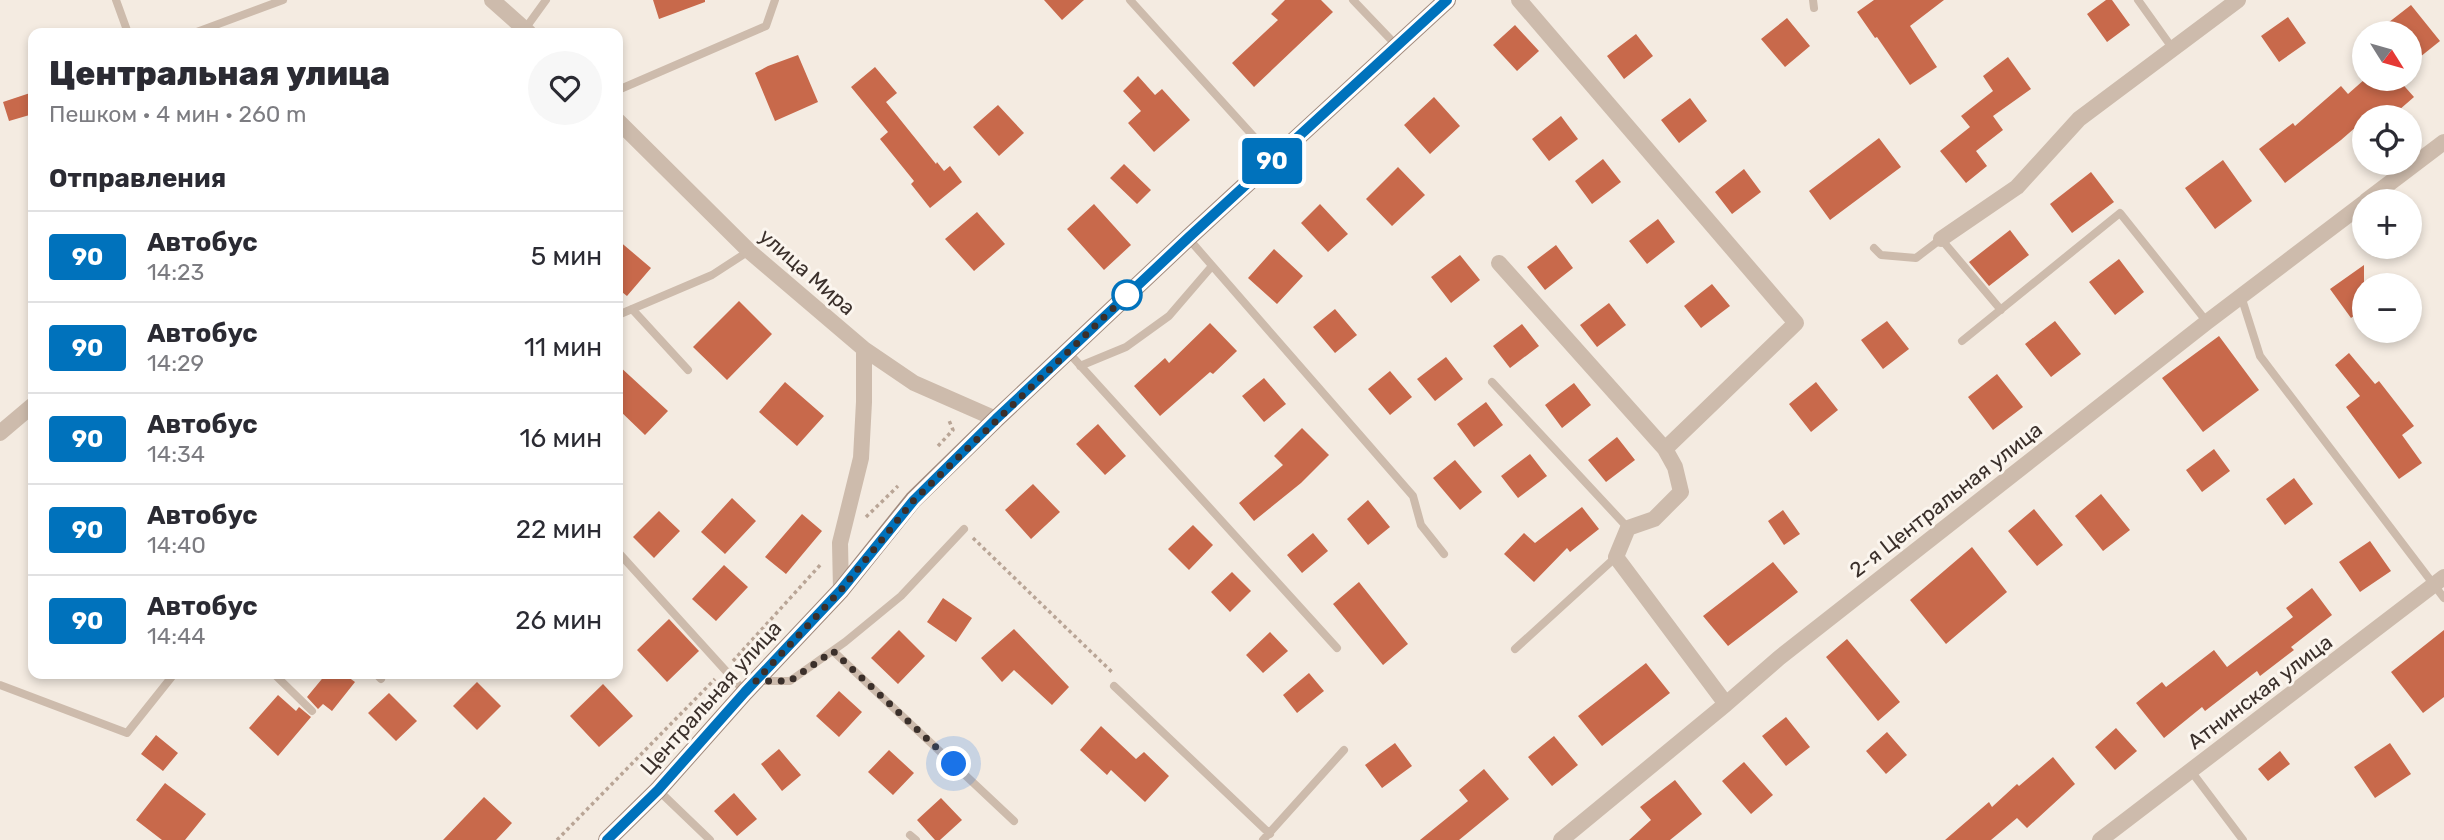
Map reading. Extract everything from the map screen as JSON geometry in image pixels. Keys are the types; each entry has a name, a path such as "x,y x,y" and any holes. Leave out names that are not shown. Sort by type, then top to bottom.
{"street":[{"path":"492,0 520,28"},
{"name":"Центральная улица","path":"607,840 658,790 841,590 914,500 1188,238 1447,0"},
{"path":"1519,0 1796,323 1665,449"},
{"path":"1941,239 2017,187 2079,119 2238,0"},
{"name":"улица Мира","path":"623,126 749,251 864,349 914,383 996,419"},
{"name":"2-я Центральная улица","path":"2382,189 2444,142"},
{"name":"2-я Центральная улица","path":"1561,840 1779,658 2207,322 2352,212"},
{"path":"1499,262 1665,449 1675,467 1681,492 1654,519 1628,528 1616,558 1726,704"},
{"path":"841,590 840,543 861,458 864,349"},
{"path":"0,433 28,409"},
{"name":"Атнинская улица","path":"2101,840 2119,834 2191,771 2439,581"}],"lane":[{"path":"116,0 126,28"},
{"path":"207,28 283,0"},
{"path":"527,28 546,0"},
{"path":"623,88 765,26 775,0"},
{"path":"1130,0 1274,159"},
{"path":"1353,0 1396,45"},
{"path":"2138,0 2173,49"},
{"path":"1962,341 2120,213 2207,322"},
{"path":"1188,238 1413,496 1421,525 1444,554"},
{"path":"1874,248 1881,255 1916,258 1941,239 2001,310"},
{"path":"623,313 712,275 749,251"},
{"path":"1080,366 1126,347 1170,316 1212,266"},
{"path":"2241,296 2260,356 2439,581 2444,598"},
{"path":"632,309 688,370"},
{"path":"1068,352 1336,648"},
{"path":"1493,382 1628,528"},
{"path":"623,557 725,669 751,686 790,681 833,651 901,596 964,529"},
{"path":"1514,649 1616,558"},
{"path":"833,651 1014,821"},
{"path":"0,685 127,733 170,679"},
{"path":"279,679 312,711"},
{"path":"1114,686 1266,837 1344,750"},
{"path":"2191,771 2243,840"},
{"path":"658,790 710,840"}],"path":[{"path":"934,451 953,430 942,409 944,397"},
{"path":"864,519 898,486"},
{"path":"964,529 1113,671 1114,686"},
{"path":"557,840 725,669 840,543"}],"building":[{"path":"653,0 705,0 705,2 659,19"},
{"path":"1044,0 1084,0 1062,20"},
{"path":"1285,0 1321,0 1333,12 1254,87 1232,63 1278,20 1271,14"},
{"path":"1874,0 1944,0 1910,26 1937,67 1910,85 1857,12"},
{"path":"2106,0 2112,0 2130,25 2107,42 2087,14"},
{"path":"2411,5 2440,41 2422,55 2422,21 2390,21"},
{"path":"2288,17 2306,43 2279,62 2261,36"},
{"path":"1787,18 1810,46 1785,67 1761,39"},
{"path":"1515,25 1539,51 1517,71 1493,45"},
{"path":"1636,34 1653,56 1624,79 1607,56"},
{"path":"798,55 818,102 775,121 755,73"},
{"path":"2008,57 2031,89 1993,116 2003,130 1976,151 1987,166 1966,183 1940,151 1970,127 1961,116 1993,91 1983,76"},
{"path":"875,67 897,93 886,102 936,164 937,162 944,171 950,166 962,182 930,208 911,184 914,181 880,139 888,132 851,87"},
{"path":"1138,76 1155,95 1162,89 1190,120 1154,152 1128,123 1141,111 1123,91"},
{"path":"2341,86 2348,94 2352,90 2409,91 2414,97 2405,105 2352,105 2352,130 2285,183 2259,149 2293,123 2295,126"},
{"path":"28,94 28,115 9,121 3,102"},
{"path":"1434,97 1460,126 1430,154 1404,125"},
{"path":"1690,98 1707,121 1679,143 1661,120"},
{"path":"998,105 1024,133 999,156 973,127"},
{"path":"1561,116 1578,139 1549,161 1532,139"},
{"path":"1879,138 1901,167 1830,220 1809,191"},
{"path":"1603,159 1621,182 1592,204 1575,181"},
{"path":"2223,160 2252,201 2215,229 2185,188"},
{"path":"1124,164 1151,190 1137,204 1110,178"},
{"path":"1398,167 1425,195 1392,226 1366,199"},
{"path":"1744,169 1761,192 1732,214 1715,192"},
{"path":"2091,172 2114,202 2072,233 2050,204"},
{"path":"1094,204 1131,245 1104,270 1067,229"},
{"path":"1320,204 1348,234 1328,252 1301,223"},
{"path":"977,212 1005,244 974,271 945,239"},
{"path":"1658,219 1675,242 1647,264 1629,241"},
{"path":"2010,230 2029,255 1989,286 1969,262"},
{"path":"623,244 651,268 627,296 623,293"},
{"path":"1556,245 1573,268 1545,290 1527,267"},
{"path":"1274,249 1303,276 1277,304 1248,278"},
{"path":"1460,255 1480,280 1451,303 1431,277"},
{"path":"2119,259 2144,292 2115,315 2089,282"},
{"path":"2364,265 2364,273 2353,273"},
{"path":"2352,273 2351,318 2330,289"},
{"path":"1712,284 1730,306 1701,328 1684,306"},
{"path":"739,301 772,334 727,380 693,347"},
{"path":"1609,303 1626,325 1597,347 1580,325"},
{"path":"1335,309 1357,335 1335,353 1313,327"},
{"path":"1887,321 1909,349 1883,369 1861,340"},
{"path":"2055,321 2081,354 2051,377 2025,344"},
{"path":"1210,323 1237,351 1160,416 1134,386 1165,358 1169,363"},
{"path":"1522,324 1539,346 1510,368 1493,346"},
{"path":"2219,336 2259,390 2203,432 2162,378"},
{"path":"2349,353 2375,384 2379,381 2414,426 2402,435 2422,463 2399,479 2346,407 2360,396 2335,365"},
{"path":"1446,357 1463,379 1435,401 1417,379"},
{"path":"623,370 668,411 645,435 623,414"},
{"path":"1390,371 1412,397 1390,415 1368,389"},
{"path":"1997,374 2023,407 1993,430 1968,397"},
{"path":"1264,378 1286,404 1264,422 1242,396"},
{"path":"785,382 824,416 797,446 759,412"},
{"path":"1816,382 1838,410 1811,432 1789,404"},
{"path":"1574,383 1591,405 1562,428 1545,405"},
{"path":"1486,402 1503,425 1474,447 1457,424"},
{"path":"1098,424 1126,456 1105,475 1076,444"},
{"path":"1302,428 1329,455 1301,483 1254,521 1239,503 1283,465 1274,456"},
{"path":"1617,437 1635,460 1606,482 1588,460"},
{"path":"2214,449 2230,471 2202,492 2186,470"},
{"path":"1530,454 1547,476 1518,498 1501,476"},
{"path":"1455,460 1482,492 1460,510 1433,478"},
{"path":"2294,478 2313,504 2285,525 2266,499"},
{"path":"1033,484 1060,512 1031,539 1005,510"},
{"path":"2101,494 2130,530 2103,551 2075,516"},
{"path":"732,498 756,521 725,554 701,532"},
{"path":"1368,500 1390,527 1368,545 1347,519"},
{"path":"1582,507 1599,529 1570,552 1567,548 1534,582 1504,554 1524,533 1535,543"},
{"path":"2034,509 2063,545 2037,566 2008,531"},
{"path":"1783,510 1800,534 1784,545 1768,521"},
{"path":"659,511 680,531 654,558 633,537"},
{"path":"802,514 822,531 786,574 765,557"},
{"path":"1193,525 1213,545 1189,570 1168,549"},
{"path":"1313,533 1328,551 1302,573 1287,555"},
{"path":"2370,541 2391,571 2360,592 2339,562"},
{"path":"1972,547 2007,592 1946,644 1910,600"},
{"path":"1773,562 1798,592 1728,646 1703,616"},
{"path":"724,565 748,587 716,621 692,599"},
{"path":"1232,572 1251,591 1230,612 1211,592"},
{"path":"1359,582 1408,644 1383,665 1333,604"},
{"path":"2312,588 2332,615 2291,647 2294,650 2260,676 2257,671 2205,711 2202,707 2164,738 2136,703 2162,682 2166,687 2214,650 2227,667 2293,617 2286,608"},
{"path":"943,598 972,618 956,642 927,622"},
{"path":"669,619 699,651 667,682 637,650"},
{"path":"1014,629 1069,687 1052,705 1014,670 1002,682 981,658"},
{"path":"899,630 925,656 898,684 871,658"},
{"path":"2444,630 2444,697 2423,713 2391,672"},
{"path":"1270,632 1288,651 1263,673 1246,655"},
{"path":"1847,639 1900,702 1878,721 1826,657"},
{"path":"1646,663 1670,693 1602,746 1578,716"},
{"path":"1309,673 1324,691 1297,713 1283,695"},
{"path":"322,679 351,679 355,682 332,711 323,704 318,709 307,697"},
{"path":"477,682 501,706 477,730 453,706"},
{"path":"603,684 633,716 599,747 570,716"},
{"path":"839,691 862,712 839,737 816,716"},
{"path":"389,693 417,721 396,741 368,713"},
{"path":"278,695 296,711 299,707 311,717 278,756 249,728"},
{"path":"1786,717 1810,747 1786,766 1762,736"},
{"path":"1101,726 1136,759 1144,752 1169,776 1145,802 1111,770 1107,775 1080,750"},
{"path":"2116,728 2137,751 2115,770 2095,747"},
{"path":"1887,732 1907,755 1886,774 1866,751"},
{"path":"156,735 178,753 163,771 141,754"},
{"path":"1554,736 1578,765 1552,786 1528,757"},
{"path":"1395,743 1412,766 1382,788 1365,765"},
{"path":"2390,743 2411,774 2375,798 2354,767"},
{"path":"779,749 801,775 782,791 761,764"},
{"path":"889,750 914,773 893,795 868,772"},
{"path":"2280,751 2290,764 2268,781 2258,769"},
{"path":"2053,757 2075,784 2027,828 2017,818 1991,840 1945,840 1989,802 1992,807"},
{"path":"1744,762 1773,795 1751,814 1722,781"},
{"path":"1484,769 1509,799 1459,840 1420,840 1468,801 1459,790"},
{"path":"1675,780 1702,814 1670,840 1629,840 1651,820 1640,807"},
{"path":"165,783 206,814 185,840 162,840 136,820"},
{"path":"734,793 757,819 737,836 714,811"},
{"path":"484,797 512,823 496,840 443,840"},
{"path":"941,798 962,820 940,840 935,840 917,820"}],"bus line":[{"name":"90","path":"607,840 658,790 841,590 914,500 1188,238 1447,0"}],"route":[{"path":"954,764 833,651 790,681 756,681 841,590 914,500 1127,295"}]}
